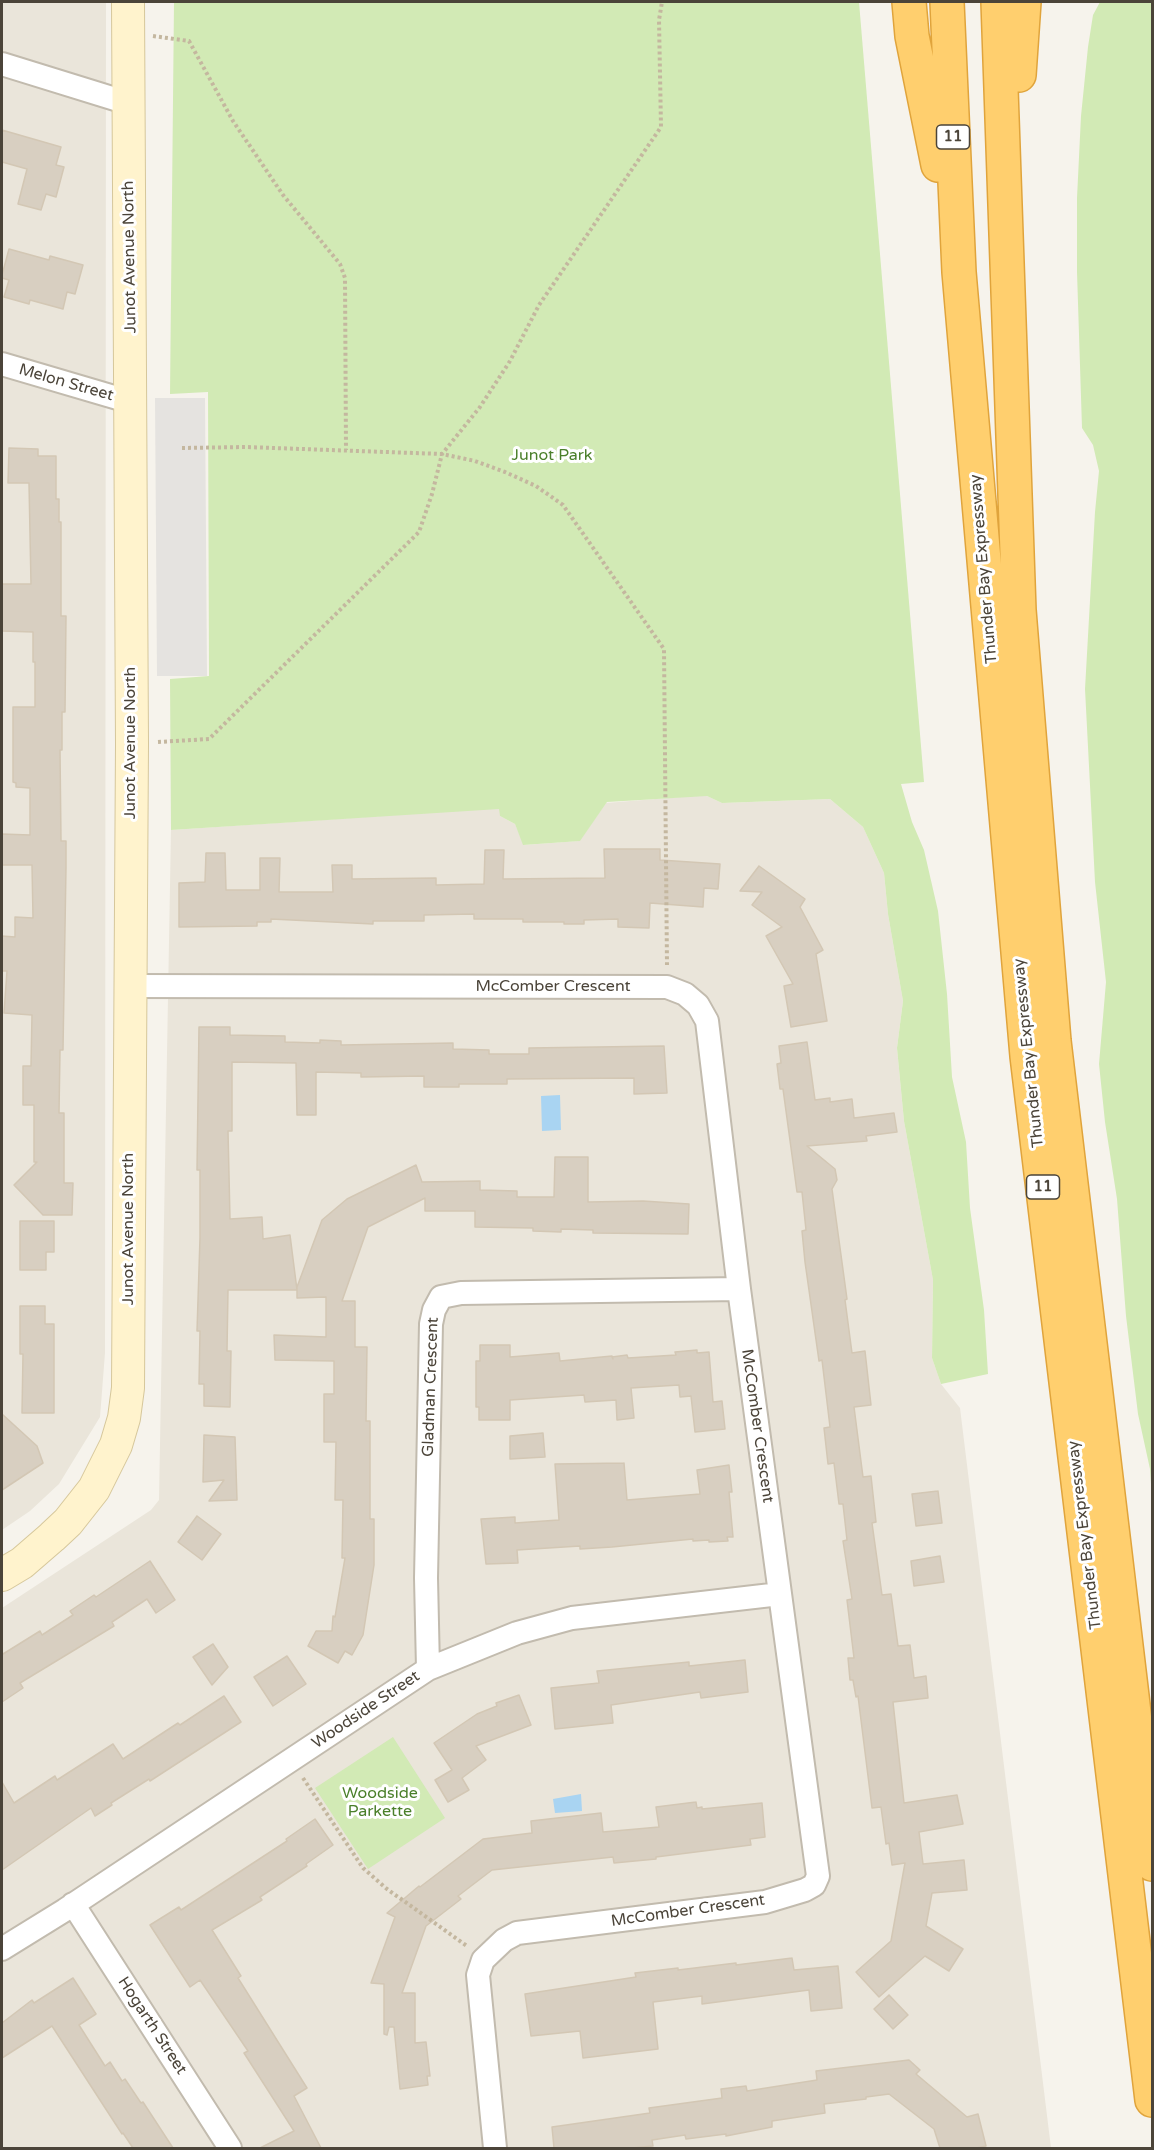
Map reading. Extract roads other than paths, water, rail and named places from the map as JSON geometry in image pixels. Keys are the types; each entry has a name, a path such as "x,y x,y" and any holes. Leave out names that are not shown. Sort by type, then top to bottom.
{"highway":[{"path":"909,2 912,36 959,272"},
{"name":"Thunder Bay Expressway","path":"947,2 959,272 1027,1056 1152,2100"},
{"name":"Thunder Bay Expressway","path":"998,2 1019,610 1054,1041 1152,1864"},
{"path":"1007,248 1024,2"}],"main road":[{"name":"Junot Avenue North","path":"2,1575 22,1563 65,1524 94,1489 116,1445 124,1418 128,1388 132,744 128,2"}],"street":[{"path":"2,64 128,103"},
{"name":"Melon Street","path":"2,363 131,402"},
{"name":"McComber Crescent","path":"129,986 667,987 685,994 698,1005 707,1022 739,1290 818,1876 814,1885 787,1896 741,1906 517,1933 504,1940 485,1959 478,1975 495,2148"},
{"name":"Gladman Crescent","path":"428,1669 426,1578 430,1324 441,1297 454,1294 739,1290"},
{"name":"Woodside Street","path":"2,1949 428,1669 517,1633 575,1618 780,1594"},
{"name":"Hogarth Street","path":"73,1904 230,2148"}],"water":[{"path":"560,1095 561,1130 542,1131 541,1096"},
{"path":"581,1794 582,1811 555,1813 553,1799"}],"park label":[{"name":"Junot Park","path":"552,456"},
{"name":"Woodside Parkette","path":"380,1803"}]}
